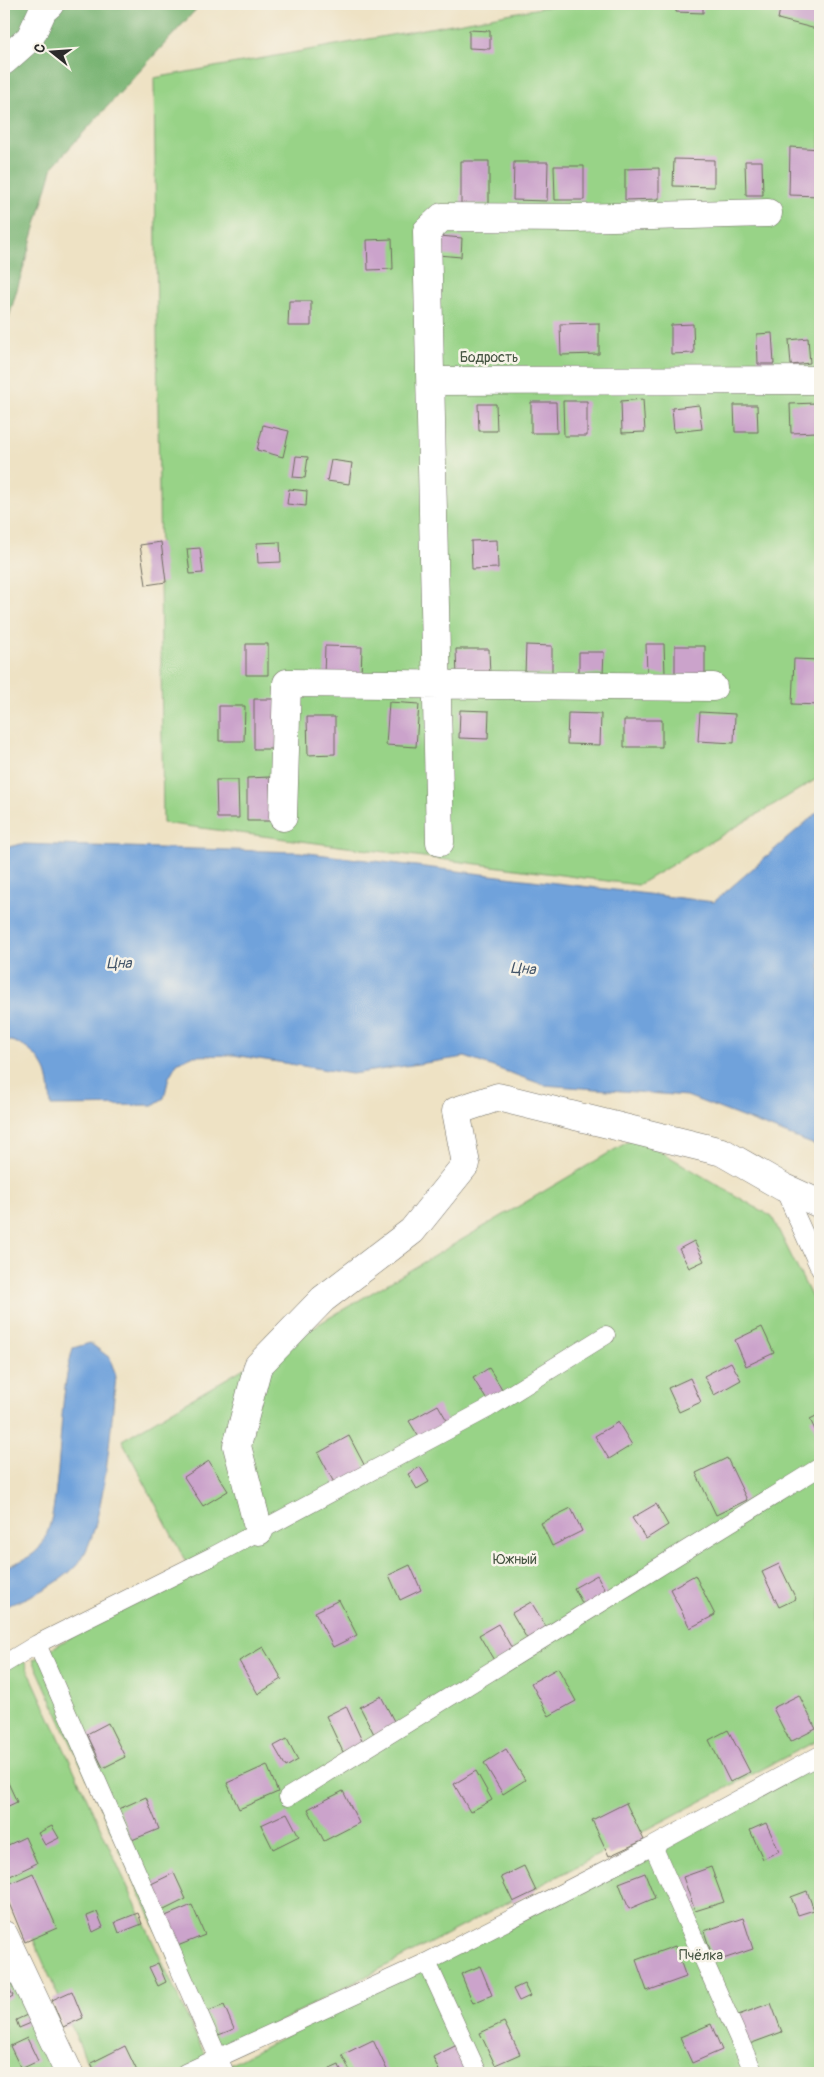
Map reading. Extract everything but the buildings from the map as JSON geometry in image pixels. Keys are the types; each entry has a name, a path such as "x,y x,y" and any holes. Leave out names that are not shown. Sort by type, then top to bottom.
{"street":[{"path":"4,61 30,38 43,10 50,4"},
{"path":"440,842 427,231 442,217 575,218 768,213"},
{"path":"431,381 820,380"},
{"path":"283,817 287,683 437,683 713,688"},
{"path":"259,1532 237,1446 258,1366 323,1299 412,1231 466,1164 456,1111 498,1097 722,1152 783,1187 820,1204"},
{"path":"4,1935 69,2073"}],"lane":[{"path":"783,1187 820,1269"},
{"path":"4,1664 37,1644 259,1532 487,1409 606,1335"},
{"path":"288,1797 820,1467"},
{"path":"37,1644 221,2065"},
{"path":"185,2073 221,2065 427,1962 654,1846 820,1755"},
{"path":"654,1846 754,2073"},
{"path":"427,1962 478,2073"}],"green space":[{"path":"4,4 201,4 53,166 4,334"},
{"name":"Бодрость","path":"562,4 820,4 820,777 638,885 163,823 154,78"},
{"name":"Южный","path":"636,1137 772,1217 820,1314 820,1739 214,2056 33,1660 188,1566 122,1440"},
{"path":"19,1650 213,2073 92,2073 4,1873 4,1654"},
{"name":"Пчёлка","path":"820,1759 820,2073 214,2073"},
{"path":"4,1917 68,2073 4,2073"}],"water":[{"name":"Цна","path":"820,810 820,1147 687,1096 544,1085 465,1057 352,1074 234,1055 192,1056 177,1063 169,1077 164,1098 153,1105 51,1106 48,1079 41,1062 24,1047 4,1040 4,848 21,844 300,852 714,902"},
{"path":"90,1343 110,1358 116,1377 105,1477 94,1530 86,1551 69,1573 43,1590 4,1607 4,1567 35,1553 48,1531 55,1495 63,1400 69,1365 73,1348"}]}
